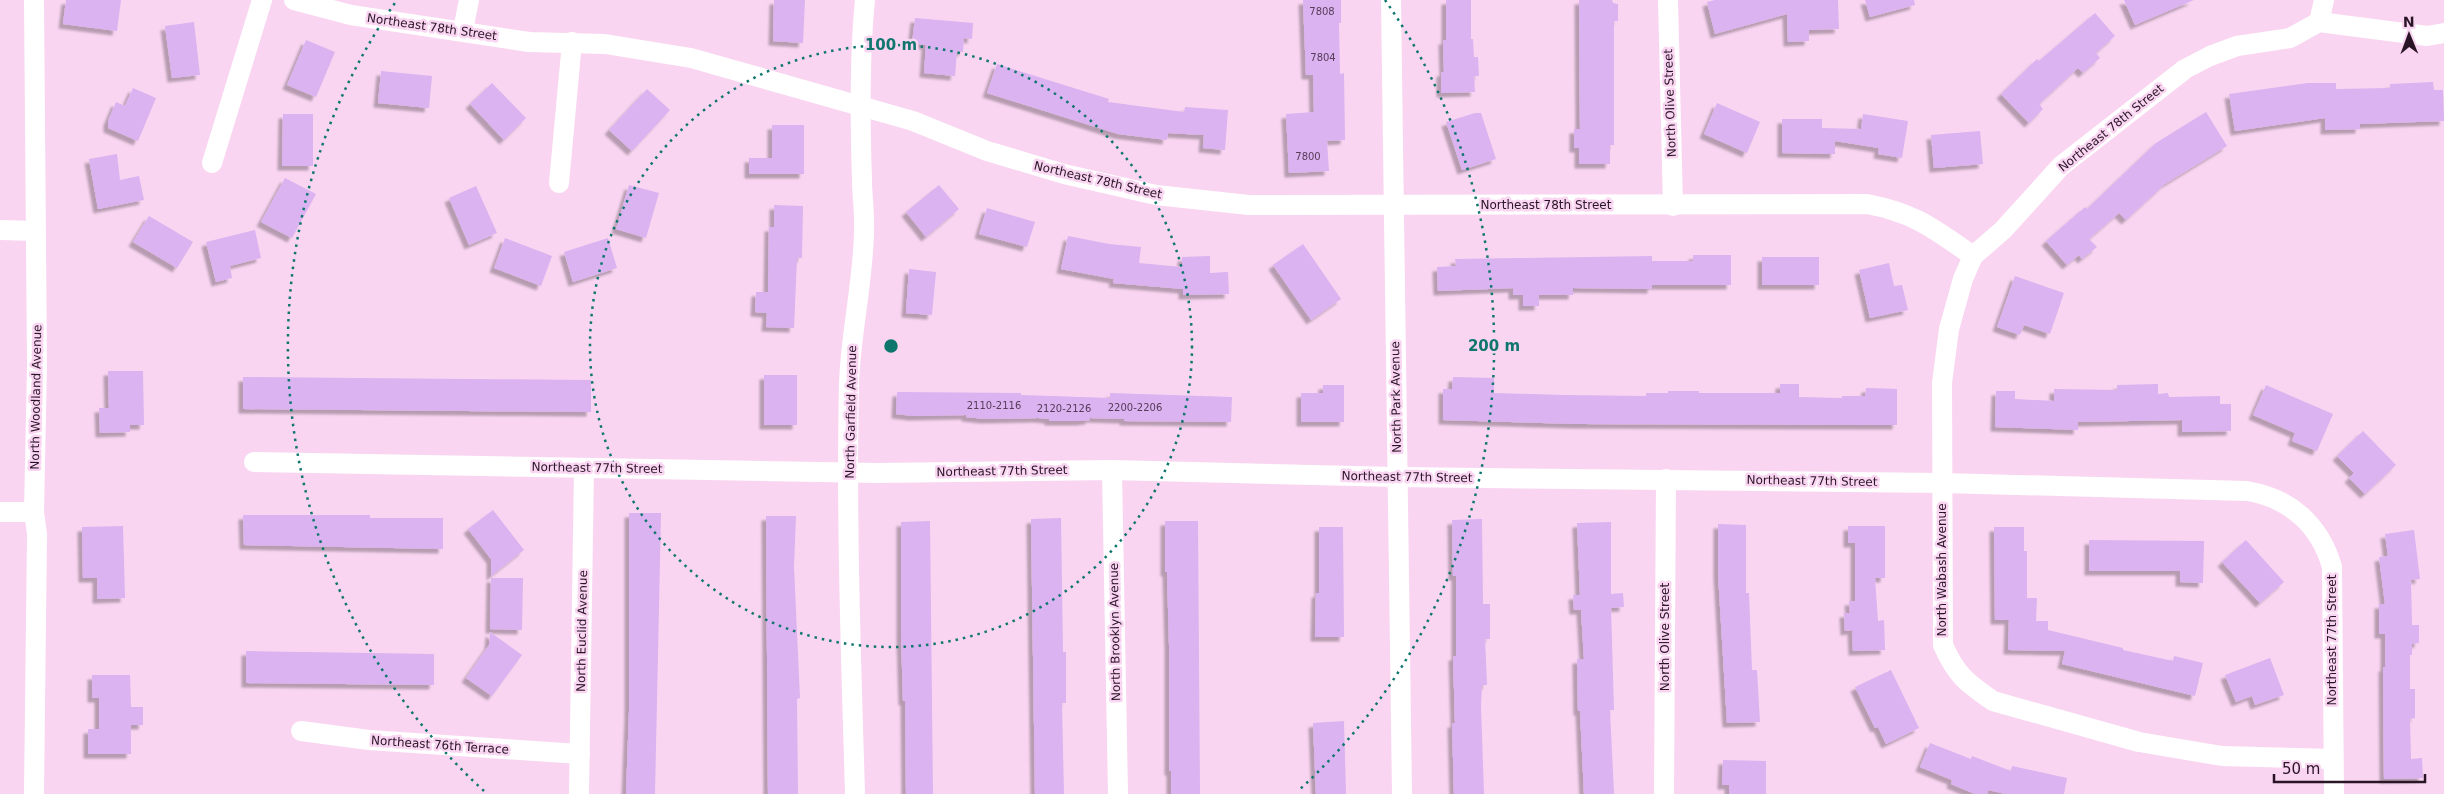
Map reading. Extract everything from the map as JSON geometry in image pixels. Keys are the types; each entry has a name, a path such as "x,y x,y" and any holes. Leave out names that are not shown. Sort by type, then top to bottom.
{"street":[{"name":"North Woodland Avenue","path":"34,0 37,366 34,512 37,534 34,794"},
{"path":"212,163 262,0"},
{"name":"Northeast 78th Street","path":"294,0 351,15 463,30 529,42 572,42 648,49 691,58 913,121 987,150 1064,174 1156,196 1249,205 1673,206 1867,204 1894,209 1920,220 1973,256 2003,230 2061,166 2185,69 2210,56 2236,46 2290,38 2319,22"},
{"path":"463,30 469,0"},
{"name":"North Garfield Avenue","path":"854,794 849,381 852,340 863,270 862,32 864,0"},
{"name":"North Park Avenue","path":"1391,0 1402,794"},
{"name":"North Olive Street","path":"1668,0 1673,206"},
{"path":"2324,0 2319,22 2427,36 2444,32"},
{"path":"560,183 572,42"},
{"path":"0,230 35,231"},
{"name":"North Wabash Avenue","path":"1973,256 1963,279 1949,329 1942,383 1943,645 1953,667 1972,687 1993,701 2139,742 2222,756 2332,759"},
{"name":"Northeast 77th Street","path":"254,462 849,472 1112,470 1397,478 1942,483 2247,492 2272,498 2290,507 2316,530 2332,567 2332,759 2334,794"},
{"name":"North Euclid Avenue","path":"579,794 584,468"},
{"name":"North Brooklyn Avenue","path":"1112,470 1118,794"},
{"name":"North Olive Street","path":"1664,794 1666,480"},
{"path":"0,512 34,512"},
{"name":"Northeast 76th Terrace","path":"301,731 369,740 580,754"}],"building":[{"path":"66,0 121,0 117,31 63,24"},
{"path":"774,0 805,0 803,43 773,41"},
{"path":"1303,0 1341,0 1341,23 1339,23 1340,74 1344,73 1345,140 1327,141 1329,171 1289,173 1286,114 1314,112 1313,75 1306,75"},
{"path":"1446,0 1471,0 1471,39 1473,39 1474,57 1478,57 1479,76 1474,76 1475,92 1441,93 1441,72 1444,72 1443,40 1446,40"},
{"path":"1579,0 1612,0 1613,3 1618,4 1618,21 1614,21 1614,145 1610,145 1610,164 1579,164 1579,148 1574,148 1574,129 1580,129"},
{"path":"1715,0 1838,0 1839,29 1809,30 1809,41 1788,42 1787,14 1715,34 1707,2"},
{"path":"1865,0 1914,0 1915,5 1870,17"},
{"path":"2124,0 2194,0 2135,25"},
{"path":"2095,13 2115,36 2096,53 2100,58 2083,73 2078,68 2039,104 2043,109 2029,123 2001,94 2037,59 2039,61"},
{"path":"915,18 973,23 972,39 964,38 963,52 957,51 955,76 924,73 926,45 912,43"},
{"path":"194,22 200,75 172,78 165,26"},
{"path":"306,40 335,52 316,97 287,85"},
{"path":"997,64 1109,99 1108,102 1184,112 1185,107 1228,110 1225,150 1203,148 1204,135 1168,133 1167,140 1118,134 987,93"},
{"path":"381,71 432,76 429,108 378,103"},
{"path":"2433,82 2434,90 2443,90 2444,121 2360,124 2360,129 2325,130 2325,118 2235,131 2229,94 2308,83 2336,83 2336,89 2390,88 2390,84"},
{"path":"492,83 526,118 504,140 470,104"},
{"path":"133,88 156,98 138,141 108,128 108,121 116,102 125,106"},
{"path":"647,89 670,110 632,151 609,130"},
{"path":"1717,103 1760,122 1747,153 1704,134"},
{"path":"2206,112 2227,146 2165,184 2126,220 2119,213 2089,239 2097,247 2082,259 2079,255 2067,265 2046,241 2085,207 2087,209 2156,143"},
{"path":"1481,113 1496,159 1462,170 1446,122"},
{"path":"283,114 313,114 313,166 282,166"},
{"path":"1863,114 1908,121 1902,158 1878,154 1879,148 1835,141 1835,154 1782,153 1782,119 1822,119 1822,128 1861,129"},
{"path":"772,125 804,125 804,174 749,174 749,158 772,158"},
{"path":"1980,131 1983,164 1934,168 1931,135"},
{"path":"117,154 120,180 139,176 144,200 98,209 89,159"},
{"path":"285,178 316,194 292,238 261,222"},
{"path":"629,185 659,193 646,238 616,229"},
{"path":"939,185 959,209 926,237 906,212"},
{"path":"476,186 497,233 469,245 449,198"},
{"path":"774,205 803,206 802,258 797,258 794,328 766,327 767,313 755,312 756,292 768,292 769,227 774,227"},
{"path":"987,208 1035,222 1027,247 979,234"},
{"path":"149,216 193,242 177,268 133,242"},
{"path":"255,230 261,258 230,266 232,278 216,282 206,242"},
{"path":"1068,236 1109,244 1141,247 1139,263 1182,267 1182,257 1210,256 1210,273 1228,272 1229,294 1183,295 1183,289 1113,283 1114,279 1061,269"},
{"path":"505,238 552,256 541,286 494,268"},
{"path":"608,238 617,268 573,282 564,252"},
{"path":"1303,244 1341,299 1311,320 1273,265"},
{"path":"1693,255 1731,255 1731,285 1652,285 1652,289 1573,288 1573,295 1539,295 1539,306 1523,306 1523,295 1513,295 1513,288 1438,291 1437,267 1456,266 1455,259 1652,256 1652,261 1693,261"},
{"path":"1762,257 1819,257 1819,285 1762,285"},
{"path":"1889,263 1894,286 1902,285 1908,310 1870,318 1859,270"},
{"path":"909,269 936,272 932,315 906,313"},
{"path":"2015,276 2064,293 2050,334 2024,325 2020,335 1997,327"},
{"path":"108,371 143,371 144,425 130,425 130,432 100,433 99,408 109,408"},
{"path":"764,375 797,375 797,425 764,425"},
{"path":"243,377 591,380 591,412 243,409"},
{"path":"1453,377 1494,378 1494,393 1564,395 1646,396 1646,393 1668,393 1668,391 1780,393 1780,384 1799,384 1799,397 1842,398 1842,396 1865,396 1866,388 1897,389 1897,425 1579,424 1443,420 1443,389 1452,389"},
{"path":"2158,384 2158,394 2168,393 2169,397 2220,396 2220,404 2231,404 2231,431 2182,432 2182,420 2078,422 2078,430 1995,427 1996,391 2015,391 2015,399 2054,401 2054,389 2117,390 2117,385"},
{"path":"1323,385 1344,385 1344,422 1301,422 1301,393 1323,393"},
{"path":"2266,385 2333,414 2317,451 2292,441 2295,433 2253,415"},
{"path":"897,392 1021,393 1021,395 1110,398 1110,393 1232,397 1231,422 1124,421 1124,419 1090,418 1090,420 1080,421 1049,421 1049,419 1038,418 985,419 966,417 966,415 913,416 896,414"},
{"path":"2363,431 2396,465 2365,494 2349,478 2354,473 2337,456"},
{"path":"493,510 524,550 491,576 491,559 468,529"},
{"path":"629,513 661,513 655,794 626,794 629,712"},
{"path":"243,515 370,515 370,518 443,518 443,549 244,545"},
{"path":"766,516 796,516 794,567 800,698 797,699 798,794 768,794"},
{"path":"1061,518 1063,652 1066,652 1066,703 1062,703 1064,794 1035,794 1031,519"},
{"path":"1482,519 1483,604 1490,604 1490,639 1485,639 1487,685 1482,685 1481,706 1484,794 1454,794 1452,723 1455,723 1453,656 1456,656 1456,576 1453,576 1452,520"},
{"path":"930,521 933,794 906,794 905,701 903,701 901,635 901,522"},
{"path":"1165,521 1198,521 1200,794 1171,794"},
{"path":"1611,522 1611,594 1623,593 1624,607 1611,608 1614,710 1610,710 1614,794 1584,794 1580,711 1578,711 1577,659 1584,659 1581,610 1574,610 1573,595 1580,595 1577,523"},
{"path":"1718,524 1746,525 1746,593 1749,593 1752,670 1757,670 1760,722 1727,723 1718,574"},
{"path":"123,526 125,598 97,599 97,578 83,578 82,527"},
{"path":"1848,526 1885,526 1885,578 1875,578 1878,621 1884,620 1885,650 1853,651 1852,630 1845,631 1844,613 1850,613 1849,601 1855,601 1855,543 1848,543"},
{"path":"1319,527 1343,527 1344,637 1315,637 1316,593 1319,593"},
{"path":"1994,527 2024,527 2024,551 2027,551 2027,598 2037,598 2036,621 2048,621 2048,630 2123,648 2123,650 2173,661 2174,656 2203,663 2195,696 2062,664 2065,651 2008,650 2009,620 1995,620"},
{"path":"2414,530 2420,579 2411,580 2412,625 2419,625 2419,643 2412,644 2412,655 2410,655 2410,689 2415,689 2415,718 2410,719 2411,759 2422,758 2423,778 2384,779 2383,667 2385,667 2385,634 2379,634 2379,604 2385,604 2379,557 2388,556 2385,534"},
{"path":"2089,540 2204,541 2203,583 2180,582 2180,571 2089,571"},
{"path":"2246,540 2284,582 2260,603 2222,562"},
{"path":"491,578 523,578 522,630 490,629"},
{"path":"490,632 522,655 492,696 466,678 489,645"},
{"path":"246,651 434,654 434,685 246,683"},
{"path":"2270,658 2284,695 2255,705 2252,696 2236,702 2225,675"},
{"path":"1891,670 1919,728 1886,744 1878,727 1875,728 1855,687"},
{"path":"92,675 130,675 131,707 143,707 143,725 131,725 131,754 88,754 88,729 99,729 99,698 92,698"},
{"path":"1344,721 1346,794 1316,794 1313,723"},
{"path":"1930,743 1971,759 1972,756 2011,771 2012,766 2067,778 2064,794 2006,794 1988,790 1987,794 1975,794 1951,784 1952,780 1920,767"},
{"path":"1723,760 1766,761 1766,794 1729,794 1729,785 1722,785"}]}
